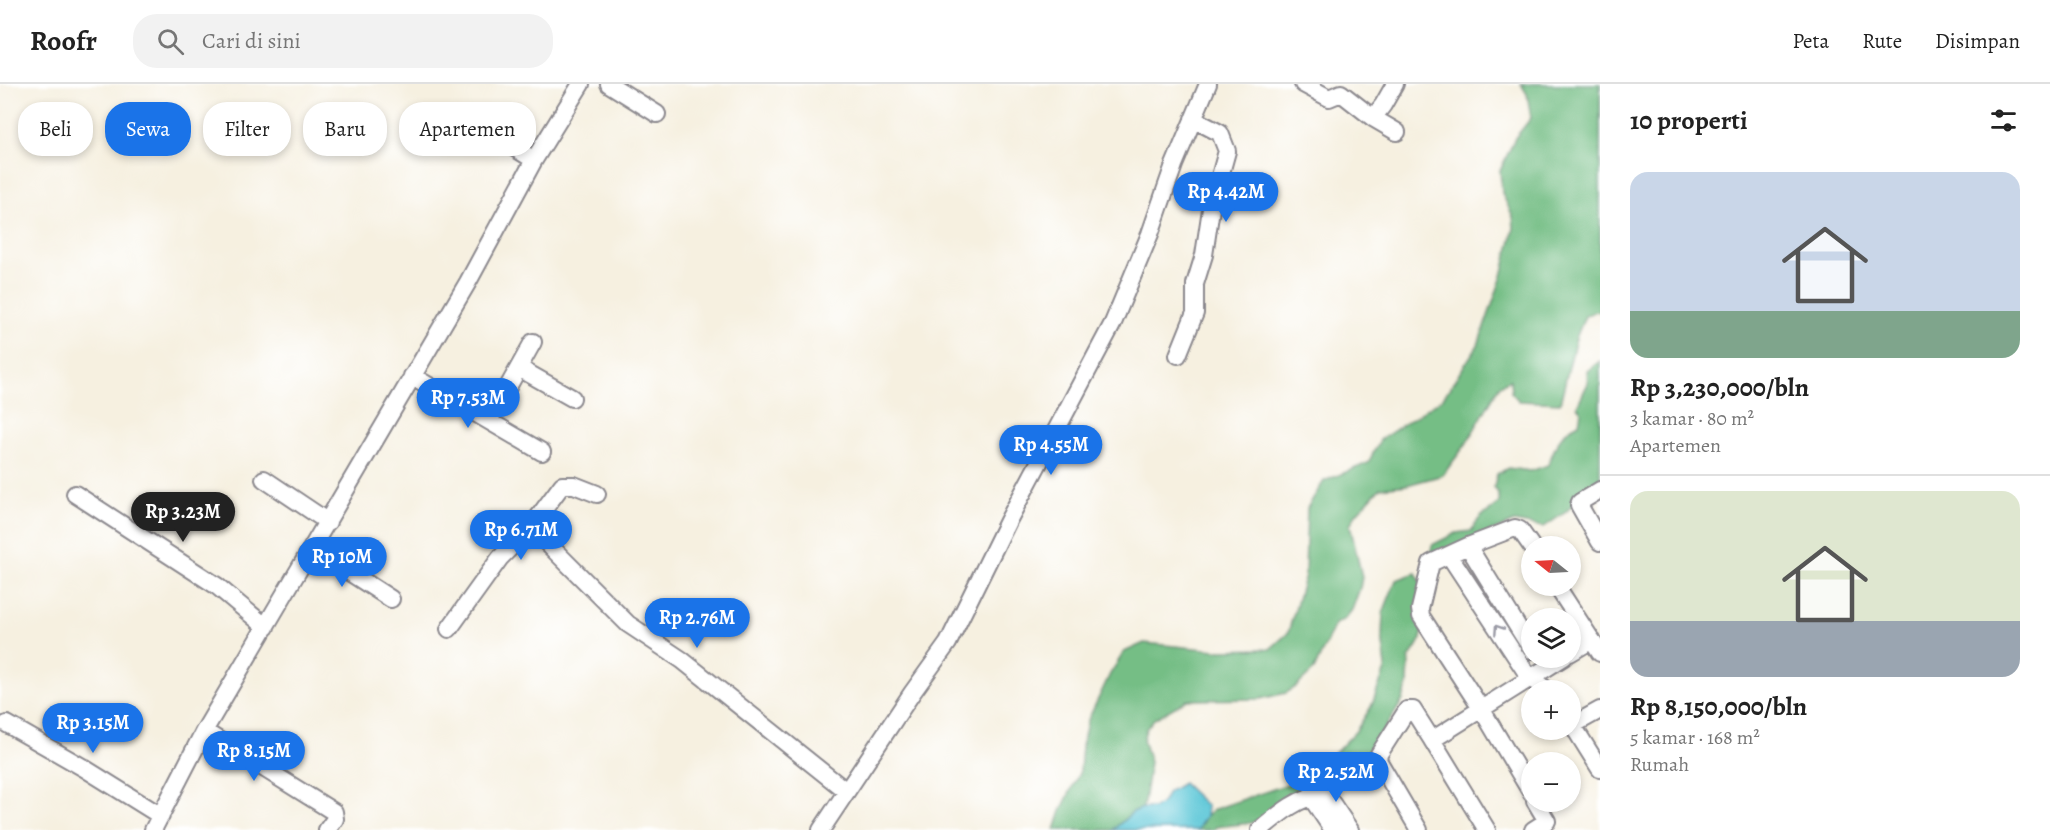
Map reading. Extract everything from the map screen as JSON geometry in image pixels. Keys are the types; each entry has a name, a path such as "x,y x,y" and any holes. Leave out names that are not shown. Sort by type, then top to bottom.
{"street":[{"path":"7,724 84,768 157,823 204,731 468,282 534,160 581,84"},
{"path":"609,84 657,114"},
{"path":"820,830 948,643 1008,521 1113,323 1208,84"},
{"path":"1303,84 1329,98 1341,93 1373,118 1397,132"},
{"path":"1373,118 1395,84"},
{"path":"1178,355 1195,313 1195,284 1211,209 1227,151 1220,133 1193,119"},
{"path":"528,156 534,160"},
{"path":"489,421 533,342"},
{"path":"519,368 572,398"},
{"path":"411,376 542,452"},
{"path":"264,479 327,522"},
{"path":"449,629 500,558 531,527 562,485 574,485 597,494"},
{"path":"1600,490 1580,502 1579,505 1600,542"},
{"path":"75,494 217,586 266,627"},
{"path":"531,527 628,624 682,660 846,791"},
{"path":"1521,776 1422,616 1420,609 1430,565 1468,546 1517,528 1523,536"},
{"path":"1468,546 1521,632"},
{"path":"312,548 391,598"},
{"path":"1449,555 1521,647"},
{"path":"1563,596 1596,646 1581,650"},
{"path":"1432,740 1482,710 1537,668"},
{"path":"1419,830 1378,760 1409,709 1413,710 1488,830"},
{"path":"1581,719 1600,710"},
{"path":"204,731 334,812 335,819 327,830"},
{"path":"1581,737 1600,768"},
{"path":"1263,829 1291,805 1310,796 1327,794 1350,830"},
{"path":"1310,796 1333,830"},
{"path":"1539,812 1544,827"}],"green space":[{"path":"1521,84 1600,84 1600,312 1596,311 1585,316 1576,338 1560,403 1519,401 1511,392 1510,380 1500,385 1466,444 1443,475 1407,485 1380,488 1356,514 1350,525 1362,577 1360,588 1352,610 1345,619 1335,624 1314,670 1286,693 1260,699 1187,700 1154,719 1146,729 1143,740 1150,762 1143,808 1133,812 1113,830 1055,830 1061,811 1080,771 1087,722 1110,674 1124,652 1144,643 1216,650 1270,649 1288,633 1305,575 1307,508 1324,481 1368,463 1380,440 1443,398 1478,345 1502,276 1514,228 1513,217 1502,193 1500,171 1515,138 1531,118 1527,94"},
{"path":"1600,361 1600,482 1587,490 1566,512 1544,527 1514,522 1430,557 1432,545 1456,533 1471,531 1480,518 1499,503 1494,487 1497,474 1508,468 1531,471 1548,465 1563,435 1579,423 1581,411 1577,406 1588,383 1587,371"},
{"path":"1416,573 1428,594 1421,639 1409,659 1408,683 1403,700 1372,749 1342,765 1277,811 1251,823 1216,827 1214,830 1197,830 1206,816 1215,809 1291,783 1333,755 1356,731 1371,707 1386,667 1382,636 1383,613 1396,580"}],"water":[{"path":"1183,783 1207,806 1206,816 1197,830 1113,830 1133,812 1143,808 1154,808 1163,802 1168,792"}]}
